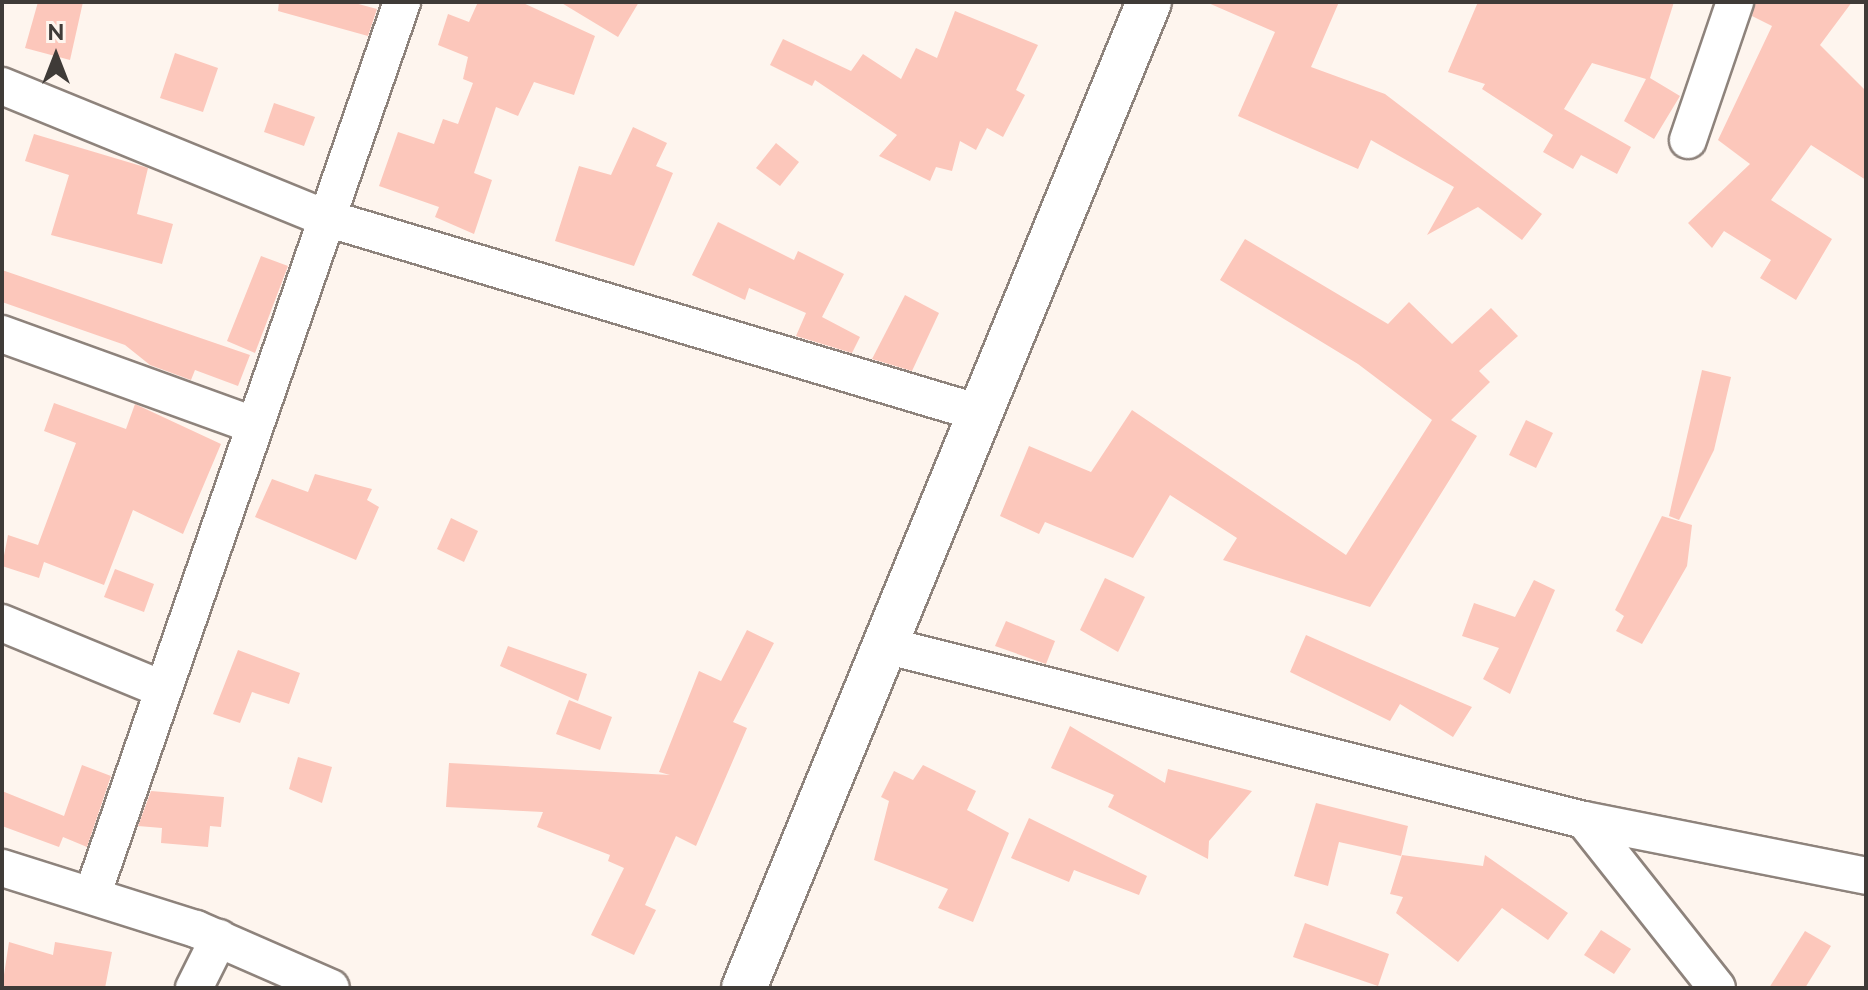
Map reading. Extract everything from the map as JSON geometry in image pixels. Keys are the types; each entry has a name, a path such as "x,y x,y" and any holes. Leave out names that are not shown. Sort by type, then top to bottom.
{"highway":[{"path":"744,988 884,645 983,414 1149,2"}],"street":[{"path":"93,893 402,2"},
{"path":"1688,140 1735,2"},
{"path":"2,86 326,218 983,414"},
{"path":"2,334 254,425"},
{"path":"2,623 162,689"},
{"path":"884,645 1584,820 1866,876"},
{"path":"1584,820 1717,988"},
{"path":"2,868 93,893 219,938 331,988"},
{"path":"194,988 219,938"}],"building":[{"path":"38,2 83,2 70,60 25,48"},
{"path":"279,2 351,2 377,9 368,36 278,11"},
{"path":"478,2 521,2 595,36 574,95 534,82 518,116 496,107 474,173 492,180 474,234 435,217 439,207 379,186 398,132 434,144 443,119 458,124 473,83 463,79 468,57 438,45 448,14 469,22"},
{"path":"560,2 639,2 618,37"},
{"path":"1206,2 1339,2 1311,67 1385,94 1542,214 1522,240 1478,207 1427,235 1454,187 1371,140 1358,169 1238,116 1275,32"},
{"path":"1478,2 1674,2 1650,78 1680,96 1654,139 1624,121 1646,79 1592,63 1564,109 1631,147 1617,174 1581,155 1573,169 1543,152 1553,135 1482,89 1485,84 1448,72"},
{"path":"1755,2 1852,2 1820,45 1866,91 1866,180 1811,145 1771,200 1832,239 1796,300 1760,278 1771,260 1724,231 1712,248 1688,223 1750,164 1718,140 1772,26 1752,16"},
{"path":"955,11 1038,45 1016,90 1025,95 1003,137 987,128 976,150 960,141 952,171 936,167 930,181 879,156 897,135 815,80 812,86 770,65 783,39 851,71 863,54 901,79 916,48 937,58"},
{"path":"175,53 218,68 203,112 160,98"},
{"path":"274,103 315,117 304,146 264,132"},
{"path":"633,127 667,143 656,166 673,173 634,266 555,241 579,166 611,175"},
{"path":"34,134 148,168 137,214 173,224 162,264 51,235 69,175 25,161"},
{"path":"776,143 799,162 780,186 756,168"},
{"path":"718,222 794,260 798,251 844,274 822,317 860,337 852,353 796,336 806,313 749,288 745,300 692,275"},
{"path":"1245,239 1388,324 1409,302 1452,344 1491,308 1518,336 1479,371 1490,382 1451,420 1477,436 1370,607 1223,560 1237,538 1170,495 1133,558 1045,522 1039,534 1000,516 1029,446 1091,472 1132,410 1346,555 1432,420 1358,364 1220,280"},
{"path":"261,256 288,266 255,353 227,341"},
{"path":"2,270 250,355 238,386 195,370 191,380 150,365 125,345 2,302"},
{"path":"905,295 939,313 912,371 872,359"},
{"path":"1702,370 1731,377 1714,450 1679,520 1669,516"},
{"path":"54,403 126,429 135,404 221,444 183,534 133,510 104,585 44,562 39,578 2,566 8,535 38,545 76,443 44,431"},
{"path":"1526,420 1553,433 1536,468 1509,455"},
{"path":"315,474 372,489 367,500 379,507 356,560 255,517 272,479 308,492"},
{"path":"1662,516 1692,525 1687,566 1642,644 1616,631 1624,616 1615,610"},
{"path":"451,518 478,531 464,562 437,549"},
{"path":"115,569 154,584 144,612 104,597"},
{"path":"1105,578 1145,597 1118,652 1080,630"},
{"path":"1534,580 1555,590 1510,694 1483,679 1499,648 1462,636 1474,603 1515,617"},
{"path":"1006,621 1055,641 1046,664 995,646"},
{"path":"747,630 774,643 733,722 747,728 696,846 676,836 645,905 656,910 634,955 591,935 624,868 608,861 610,855 537,827 543,812 446,807 449,763 670,775 659,772 699,671 721,681"},
{"path":"1306,635 1472,707 1453,737 1400,704 1390,721 1290,672"},
{"path":"508,646 587,674 578,701 500,666"},
{"path":"238,650 300,673 289,704 252,692 240,723 213,714"},
{"path":"569,700 612,717 600,750 556,734"},
{"path":"1070,726 1165,783 1168,769 1252,791 1209,841 1208,859 1108,807 1114,795 1051,768"},
{"path":"298,757 332,767 322,803 289,789"},
{"path":"82,765 111,776 87,847 63,837 59,847 2,826 2,791 64,816"},
{"path":"923,765 976,791 967,810 1009,833 973,922 938,908 948,889 874,860 889,801 881,797 894,771 913,780"},
{"path":"151,791 224,797 221,827 210,826 208,847 161,843 162,828 138,826"},
{"path":"1316,803 1408,826 1401,856 1339,842 1328,886 1294,876"},
{"path":"1029,818 1147,876 1139,895 1074,870 1069,882 1011,858"},
{"path":"1402,855 1483,866 1485,855 1568,913 1548,940 1502,908 1458,962 1396,913 1403,897 1390,894"},
{"path":"1305,923 1389,954 1378,986 1293,957"},
{"path":"1601,930 1631,949 1614,974 1584,955"},
{"path":"1805,931 1831,946 1805,988 1769,988"},
{"path":"9,942 53,955 55,942 112,952 105,988 2,988"}]}
